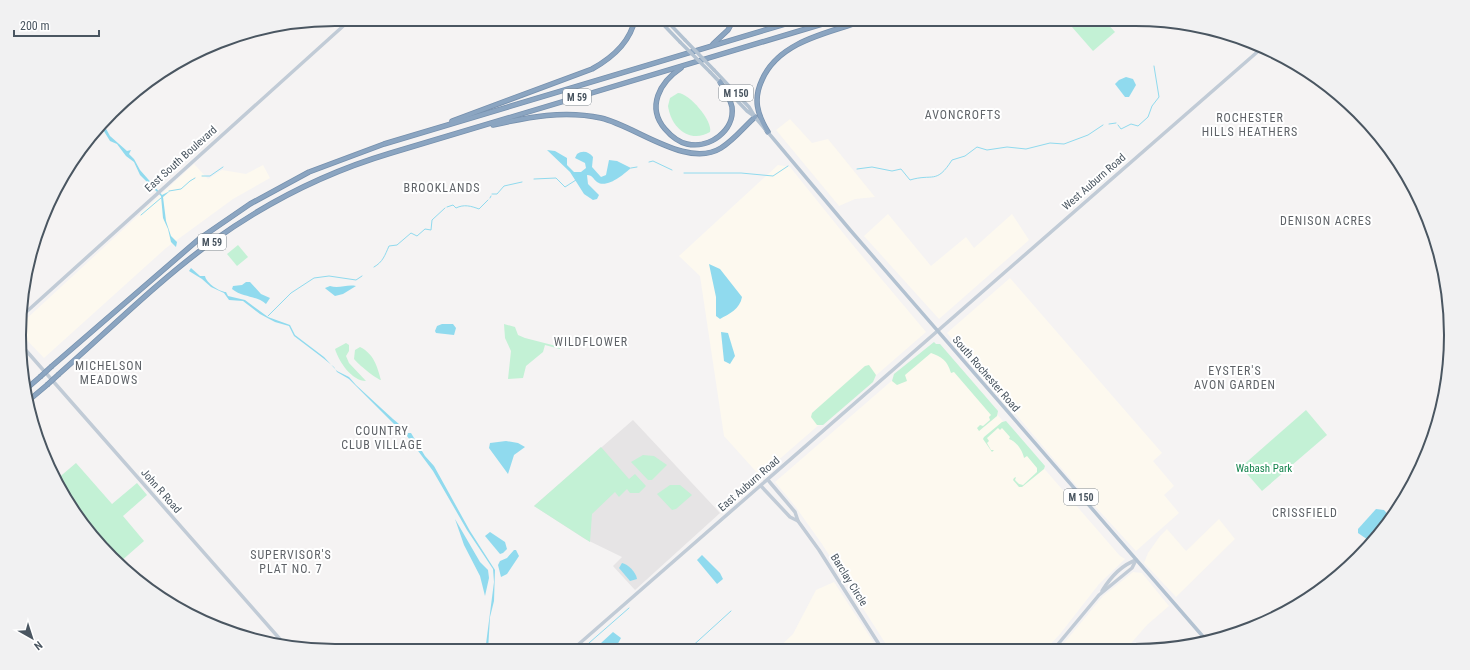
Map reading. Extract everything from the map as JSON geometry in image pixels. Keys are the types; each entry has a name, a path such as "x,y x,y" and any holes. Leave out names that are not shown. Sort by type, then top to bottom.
{"highway":[{"path":"420,133 592,69 606,62 621,48 632,26"},
{"path":"709,47 725,34 730,26"},
{"name":"M 59","path":"31,385 182,252 235,213 309,172 364,150 779,26"},
{"name":"M 59","path":"32,397 192,257 228,230 265,207 300,188 346,168 467,130 815,26"},
{"path":"768,132 760,117 756,102 761,82 774,61 795,45 849,26"},
{"path":"686,64 663,84 656,103 660,122 669,134 680,142 702,145 717,138 728,126 732,114 732,107 720,82"},
{"path":"467,130 539,116 560,114 581,115 612,122 677,150 697,154 714,152 721,148 755,117"}],"main road":[{"name":"East South Boulevard","path":"27,311 343,26"},
{"name":"South Rochester Road","path":"665,26 747,111 755,117"},
{"name":"South Rochester Road","path":"672,26 749,107 755,117 851,232 1203,636"},
{"name":"West Auburn Road","path":"937,331 1257,52"},
{"name":"East Auburn Road","path":"579,644 762,486 937,331"},
{"name":"John R Road","path":"27,351 280,639"},
{"name":"Barclay Circle","path":"768,480 795,512 798,521 819,550 879,644"},
{"name":"Barclay Circle","path":"762,486 790,517 798,521"},
{"path":"1102,592 1132,568 1136,560"},
{"path":"1058,644 1102,592 1112,577 1128,563 1136,560"}],"shaded area":[{"path":"790,119 812,143 828,139 875,197 855,199 839,206 776,130"},
{"path":"194,164 208,179 222,170 246,174 263,165 270,178 233,199 166,248 44,358 26,339 27,318"},
{"path":"778,165 790,167 926,332 760,476 724,436 700,276 679,256"},
{"path":"888,214 931,266 966,237 974,248 1012,214 1029,240 939,319 864,236"},
{"path":"1010,278 1162,453 1153,461 1174,486 1164,495 1179,513 1136,551 1080,490 947,333"},
{"path":"936,344 1120,556 1125,559 1099,584 1051,644 886,644 822,544 795,506 775,482"},
{"path":"633,420 720,513 635,590 613,566 622,557 585,539 534,506"},
{"path":"1219,519 1235,539 1176,597 1144,563 1148,553 1167,529 1186,551"},
{"path":"1133,572 1142,573 1169,606 1147,625 1130,644 1063,644 1103,596"},
{"path":"834,582 875,644 782,644 793,634 816,590"}],"green space":[{"path":"1071,26 1109,26 1115,32 1093,51"},
{"path":"678,93 683,94 694,102 699,108 708,121 710,132 695,136 683,132 677,127 670,114 668,106 670,98"},
{"path":"238,245 248,257 237,266 227,254"},
{"path":"504,324 515,327 518,335 560,347 560,349 545,345 543,352 526,366 523,378 508,379 511,351 505,338"},
{"path":"934,342 936,344 940,344 998,411 997,416 979,431 977,428 980,425 983,426 990,420 989,417 991,415 954,372 951,373 946,362 938,356 931,353 905,375 907,381 897,385 892,381 894,374"},
{"path":"346,343 349,345 349,351 346,356 349,363 366,381 356,378 343,365 335,349"},
{"path":"360,347 372,357 381,380 367,371 354,359 355,350"},
{"path":"869,365 876,375 873,382 823,425 817,425 811,417 812,413 865,366"},
{"name":"Wabash Park","path":"1306,410 1327,435 1262,491 1241,467"},
{"path":"1006,421 1045,466 1044,469 1022,487 1019,487 1013,480 1014,478 1016,477 1015,480 1019,484 1023,485 1037,472 1037,468 1027,456 1024,458 1019,447 1009,439 1010,437 1002,428 1000,430 998,428 987,438 989,441 987,443 991,450 994,450 992,452 983,439 1002,422"},
{"path":"601,447 629,479 635,474 646,486 639,493 630,493 627,489 619,497 615,492 592,514 590,542 534,506"},
{"path":"643,455 654,456 667,465 652,480 648,480 631,462"},
{"path":"76,463 112,504 137,483 147,495 123,516 144,541 123,559 103,539 90,523 67,490 60,476"},
{"path":"670,485 680,485 692,495 676,509 672,510 657,494"}],"water":[{"path":"1126,77 1133,79 1136,85 1129,97 1125,97 1115,84 1119,80"},
{"path":"106,128 110,136 127,151 131,150 129,154 134,159 140,170 162,195 170,191 163,197 166,221 171,236 177,242 176,247 171,242 168,229 163,218 161,196 140,175 134,162 126,156 117,144 110,141 104,130"},
{"path":"547,150 555,151 567,158 567,165 574,172 581,172 586,168 585,163 575,158 577,154 584,152 593,157 592,167 601,177 606,175 609,160 617,161 631,168 615,180 606,184 601,184 592,176 587,175 588,184 599,195 597,199 593,200 584,194 570,172"},
{"path":"709,264 720,269 742,297 737,308 720,319 716,316 716,297"},
{"path":"191,268 200,276 205,276 214,287 226,292 228,296 245,300 268,317 290,325 295,335 324,357 331,365 294,336 289,326 275,322 260,314 243,301 229,300 224,293 211,287 189,271"},
{"path":"246,282 250,282 261,294 270,298 266,304 258,299 241,294 232,289 233,286 242,285"},
{"path":"330,286 356,286 343,294 335,296 325,288"},
{"path":"442,324 453,324 456,328 454,335 436,333 435,331 437,326"},
{"path":"721,332 728,333 735,356 730,364 724,361"},
{"path":"335,369 349,377 399,424 397,427 349,379 337,372"},
{"path":"408,433 411,433 425,456 434,466 470,531 495,570 494,601 490,617 488,644 486,644 494,582 493,569 467,530 433,471 407,436"},
{"path":"506,441 518,443 525,447 514,455 508,474 489,448 490,443"},
{"path":"1376,509 1384,510 1387,514 1367,539 1358,533 1358,529"},
{"path":"455,519 480,562 488,570 489,578 485,596 480,576 464,545"},
{"path":"490,532 505,542 507,549 503,553 500,554 485,536"},
{"path":"514,550 516,550 519,556 507,574 501,577 498,565 500,561 507,558"},
{"path":"702,555 720,573 723,579 717,584 697,560"},
{"path":"622,563 631,569 637,579 630,581 619,568"},
{"path":"613,632 621,638 618,644 601,643"}],"waterway":[{"path":"1118,125 1121,129 1131,124 1138,126 1148,117 1152,106 1159,97 1154,66"},
{"path":"1109,124 1116,123"},
{"path":"857,169 872,167 892,171 901,169 910,180 934,177 942,173 952,160 965,156 977,147 987,150 1007,147 1026,149 1050,143 1064,144 1088,135 1103,125"},
{"path":"649,162 653,161 672,170"},
{"path":"684,173 741,173 773,176 788,166"},
{"path":"202,176 210,176 223,167"},
{"path":"631,168 637,167"},
{"path":"169,191 181,189 195,178"},
{"path":"534,179 556,178 565,187 576,180"},
{"path":"492,194 497,194 504,186 522,182"},
{"path":"141,215 161,198"},
{"path":"447,207 453,205 456,208 468,206 479,209 488,200"},
{"path":"374,267 382,261 389,246 397,245 411,233 417,236 425,229 431,230 432,220 445,208"},
{"path":"268,316 291,293 314,278 329,276 356,280 362,276"},
{"path":"588,644 629,608"},
{"path":"695,644 731,611"}],"district":[{"name":"AVONCROFTS","path":"963,115"},
{"name":"ROCHESTER HILLS HEATHERS","path":"1250,125"},
{"name":"BROOKLANDS","path":"442,188"},
{"name":"DENISON ACRES","path":"1326,221"},
{"name":"WILDFLOWER","path":"591,342"},
{"name":"MICHELSON MEADOWS","path":"109,373"},
{"name":"EYSTER'S AVON GARDEN","path":"1235,378"},
{"name":"COUNTRY CLUB VILLAGE","path":"382,438"},
{"name":"CRISSFIELD","path":"1305,513"},
{"name":"SUPERVISOR'S PLAT NO. 7","path":"291,562"}]}
